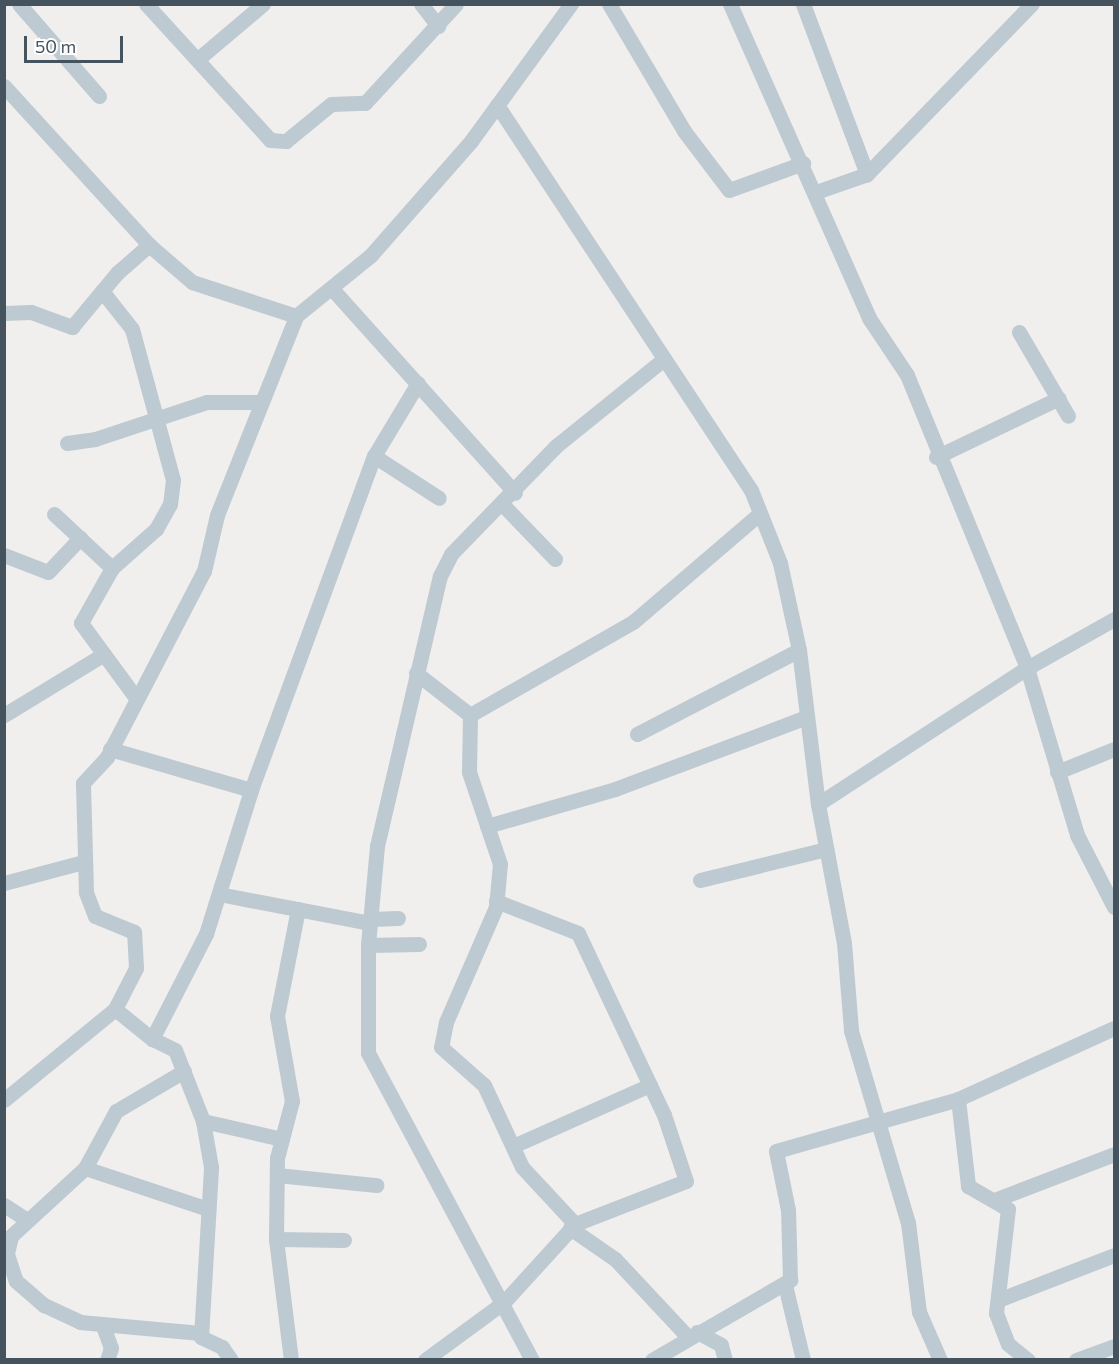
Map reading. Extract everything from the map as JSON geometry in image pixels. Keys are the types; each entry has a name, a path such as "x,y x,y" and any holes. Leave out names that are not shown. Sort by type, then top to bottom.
{"street":[{"path":"19,4 99,96"},
{"path":"146,4 270,140 285,141 331,104 365,103 456,4"},
{"path":"198,59 263,4"},
{"path":"421,4 438,26"},
{"path":"4,1100 115,1009 136,968 134,932 95,916 83,862 83,783 110,749 204,571 217,515 296,316 334,291 379,246 497,105 571,4"},
{"path":"609,4 684,131 729,190 735,192 803,163"},
{"path":"730,4 816,192 869,318 908,375 936,457 1027,668 1077,835 1114,907"},
{"path":"803,4 867,174"},
{"path":"816,192 867,174 1032,4"},
{"path":"4,86 149,245 192,282 296,316"},
{"path":"497,105 751,489 780,563 799,650 818,804 844,943 851,1030 908,1222 919,1312 940,1359"},
{"path":"4,313 31,312 72,327 102,291 149,245"},
{"path":"102,291 132,329 173,480 170,504 156,529 112,568 81,623 136,698"},
{"path":"334,291 515,493"},
{"path":"1019,332 1068,416"},
{"path":"532,1359 504,1302 368,1053 368,945 377,846 440,576 451,554 503,506 564,438 664,360"},
{"path":"153,1039 206,934 251,790 374,456 418,383"},
{"path":"936,457 1059,398"},
{"path":"67,443 95,439 157,415 216,401 261,402"},
{"path":"374,456 439,498"},
{"path":"503,506 555,559"},
{"path":"470,715 633,622 760,513"},
{"path":"54,514 112,568"},
{"path":"4,555 48,572 80,538"},
{"path":"818,804 1027,668 1114,619"},
{"path":"637,734 799,650"},
{"path":"4,715 104,654"},
{"path":"416,673 470,715"},
{"path":"470,715 469,772 500,864 496,901 472,970 446,1022 441,1047 489,1092 522,1167 573,1226 615,1259 693,1335 721,1345 725,1359"},
{"path":"488,826 615,789 807,717"},
{"path":"110,749 251,790"},
{"path":"1057,772 1114,750"},
{"path":"700,880 826,849"},
{"path":"4,882 83,862"},
{"path":"219,894 370,921 398,918"},
{"path":"425,1359 504,1302 573,1226 686,1181 650,1085 579,933 496,901"},
{"path":"291,1359 276,1239 277,1175 282,1139 292,1101 277,1016 298,909"},
{"path":"368,945 419,944"},
{"path":"115,1009 153,1039 175,1050 203,1121 211,1167 201,1332"},
{"path":"652,1359 785,1285 790,1280 791,1256 776,1151 878,1124 958,1099 1114,1028"},
{"path":"184,1071 116,1111 85,1168 11,1236 7,1254 16,1281 44,1305 103,1326 201,1332 231,1359"},
{"path":"513,1146 650,1085"},
{"path":"958,1099 968,1186 998,1199 1008,1209 996,1313 1008,1344 1028,1359"},
{"path":"203,1121 282,1139"},
{"path":"998,1199 1114,1154"},
{"path":"85,1168 208,1209"},
{"path":"277,1175 376,1185"},
{"path":"4,1205 27,1220"},
{"path":"276,1239 344,1240"},
{"path":"998,1300 1114,1255"},
{"path":"785,1285 803,1359"},
{"path":"103,1326 111,1348 107,1359"},
{"path":"1076,1359 1114,1346"}]}
